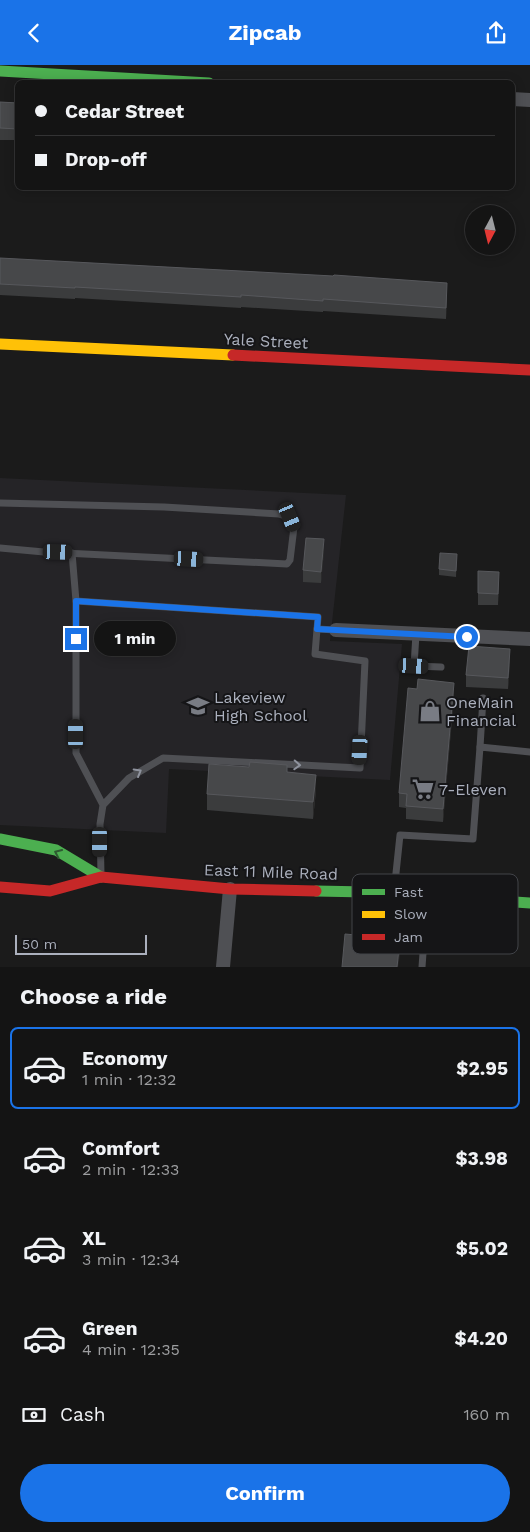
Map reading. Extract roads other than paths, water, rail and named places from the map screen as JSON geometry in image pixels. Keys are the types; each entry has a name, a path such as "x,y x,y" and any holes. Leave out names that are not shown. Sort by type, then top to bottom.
{"street":[{"path":"0,71 157,80"},
{"path":"515,99 530,101"},
{"name":"Yale Street","path":"0,344 530,370"},
{"path":"336,630 530,639"},
{"name":"East 11 Mile Road","path":"0,839 56,851 100,877"},
{"name":"East 11 Mile Road","path":"0,887 50,891 100,877 230,889 352,893"},
{"path":"223,967 230,889"}],"lane":[{"path":"0,503 164,507 279,514 290,517 294,527 290,560 287,563 0,548"},
{"path":"72,553 76,601 76,753 104,805"},
{"path":"76,601 318,617 315,654 365,661 360,768 163,758 129,777 104,805 100,824 100,877"},
{"path":"317,629 336,630"},
{"path":"416,634 414,666 441,667"},
{"path":"396,874 400,835 473,839 483,698"},
{"path":"480,747 530,752"},
{"path":"422,967 423,954"}],"place":[{"name":"Lakeview High School","path":"198,706"},
{"name":"OneMain Financial","path":"430,711"},
{"name":"7-Eleven","path":"423,789"}]}
